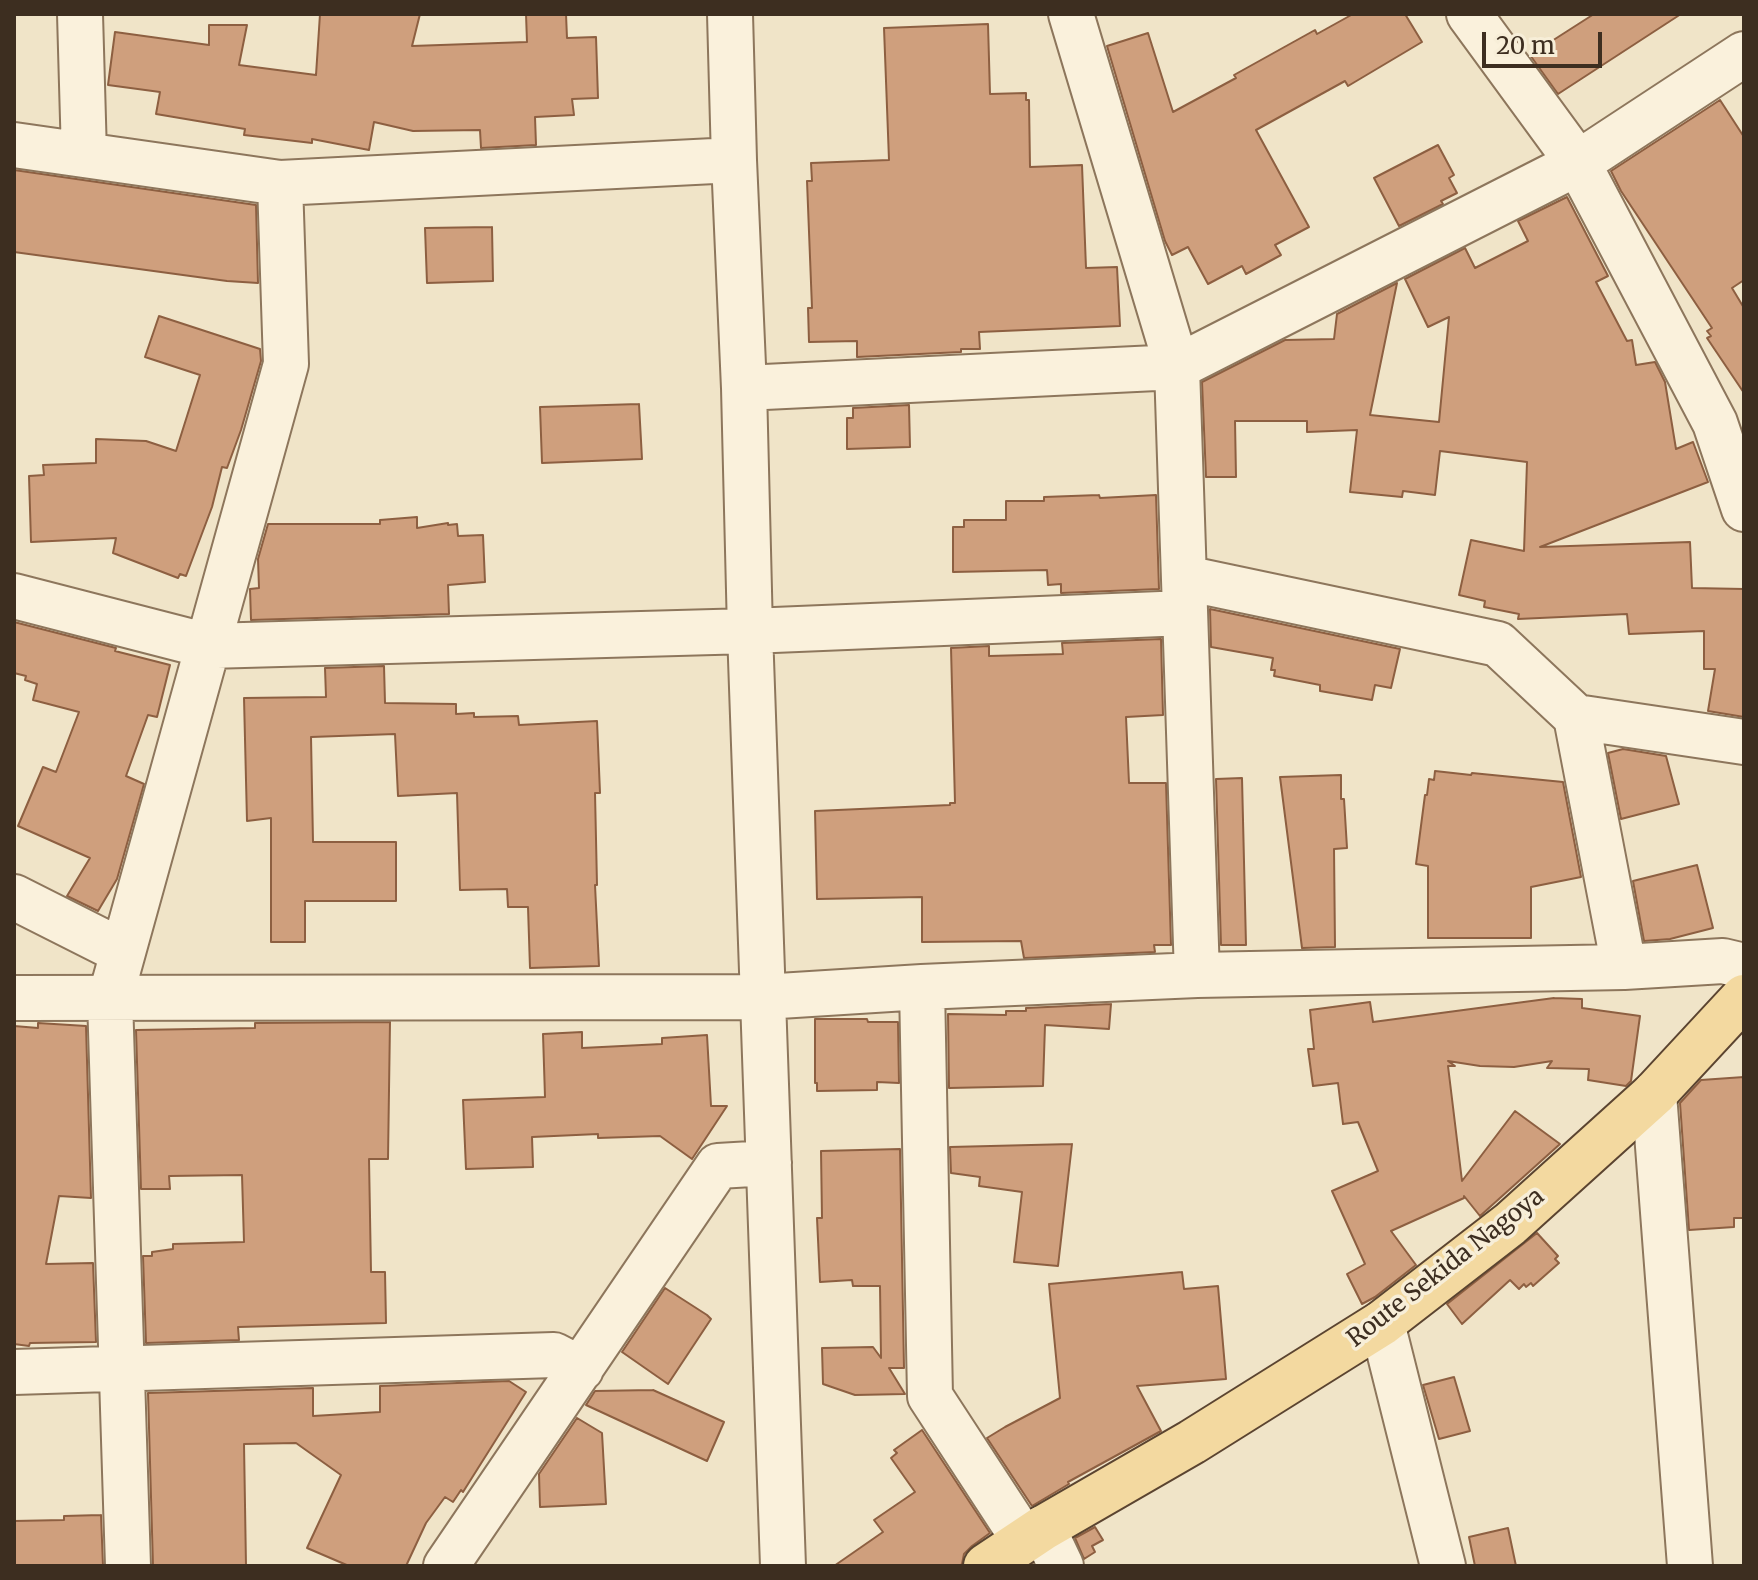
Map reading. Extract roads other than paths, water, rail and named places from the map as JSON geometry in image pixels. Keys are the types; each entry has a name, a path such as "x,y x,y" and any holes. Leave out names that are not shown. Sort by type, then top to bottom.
{"main road":[{"name":"Route Sekida Nagoya","path":"986,1566 1043,1545 1192,1442 1382,1323 1510,1224 1654,1094 1744,997"}],"street":[{"path":"80,14 84,155"},
{"path":"730,14 783,1566"},
{"path":"1071,14 1177,367 1197,975"},
{"path":"1469,14 1578,163 1715,423 1744,509"},
{"path":"744,388 1177,367 1578,163 1744,54"},
{"path":"14,145 280,183 734,160"},
{"path":"128,1566 110,999 286,364 280,183"},
{"path":"14,596 208,646 750,631 1185,596 1498,644 1576,717 1744,742"},
{"path":"1576,717 1624,967"},
{"path":"14,897 123,952"},
{"path":"14,998 763,997 1197,975 1624,967 1723,961 1744,966"},
{"path":"922,987 930,1396 1043,1545"},
{"path":"1654,1094 1690,1566"},
{"path":"446,1566 718,1166 769,1163"},
{"path":"1382,1323 1443,1566"},
{"path":"14,1372 554,1355 581,1369"}]}
